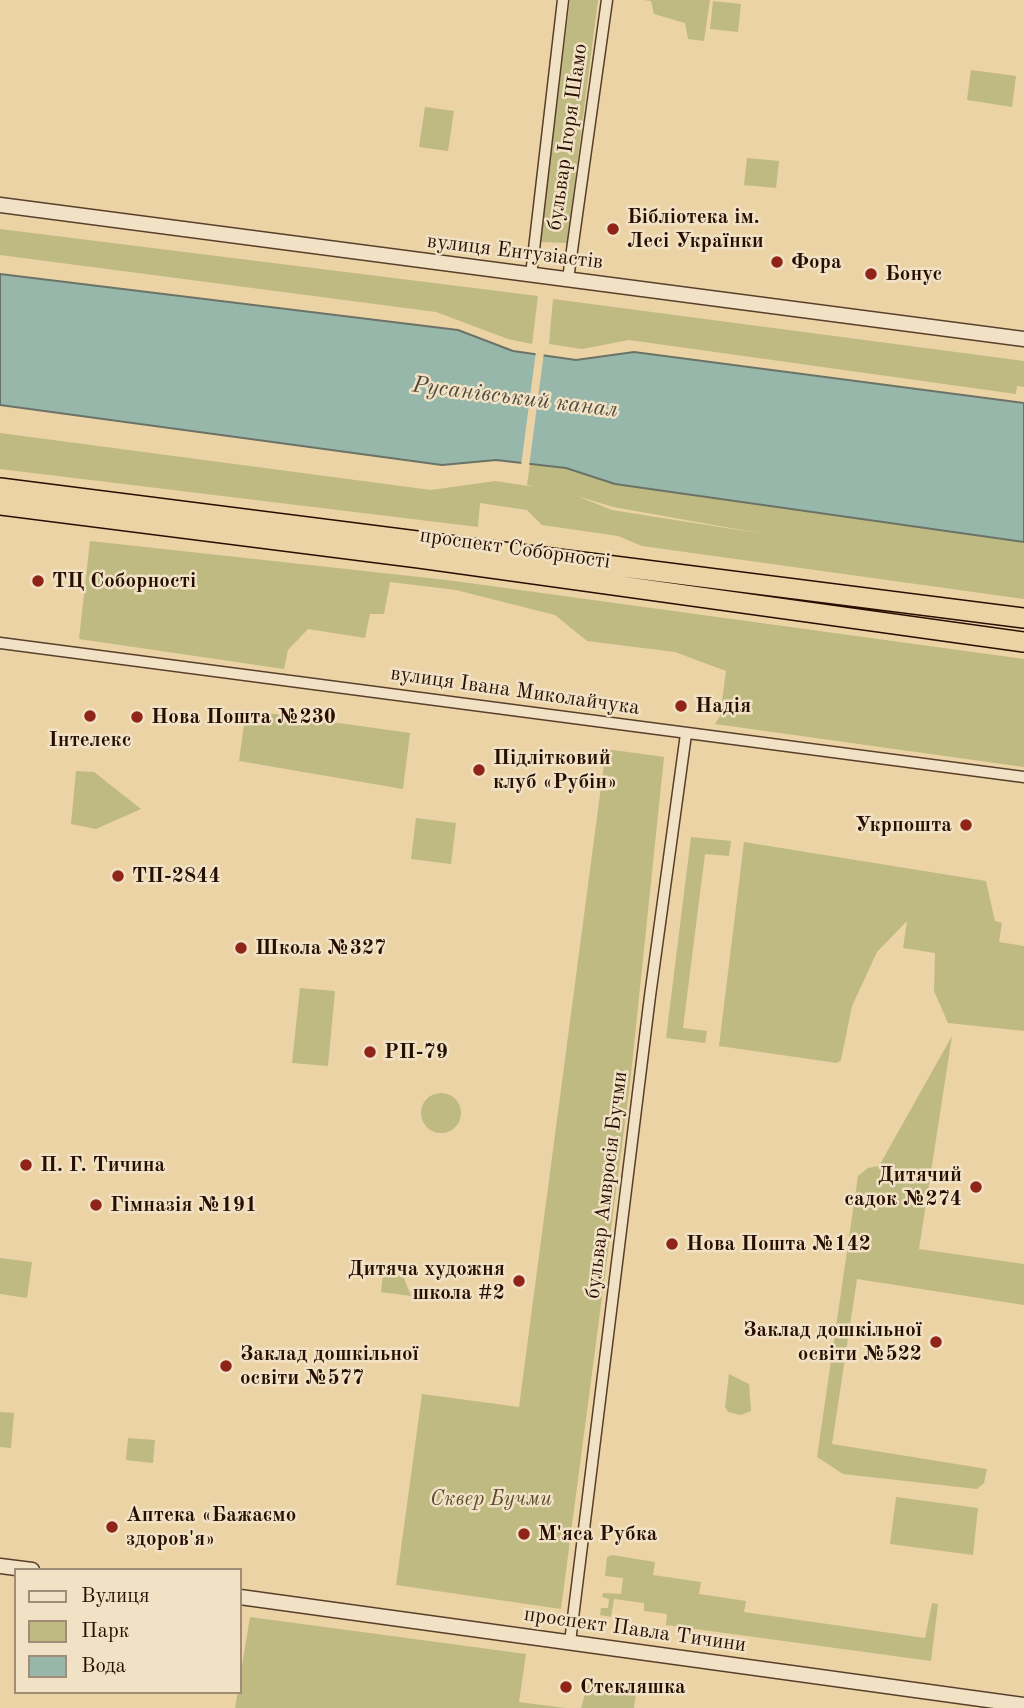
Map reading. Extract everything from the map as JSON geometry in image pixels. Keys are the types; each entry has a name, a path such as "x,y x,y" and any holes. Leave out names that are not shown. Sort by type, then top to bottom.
{"highway":[{"name":"проспект Соборності","path":"0,488 1024,618"},
{"name":"проспект Соборності","path":"0,505 419,558 1024,642"}],"street":[{"name":"бульвар Ігоря Шамо","path":"531,275 563,0"},
{"name":"бульвар Ігоря Шамо","path":"568,279 607,0"},
{"name":"вулиця Ентузіастів","path":"0,205 1024,339"},
{"name":"вулиця Івана Миколайчука","path":"0,643 1024,777"},
{"name":"бульвар Амвросія Бучми","path":"570,1642 650,996 686,734"},
{"name":"проспект Павла Тичини","path":"242,1597 1024,1705"}],"green space":[{"path":"570,0 598,0 567,243 540,242"},
{"path":"643,0 710,0 704,41 688,39 685,23 654,14 651,1"},
{"path":"713,1 741,4 738,32 710,29"},
{"path":"971,70 1016,76 1012,107 967,100"},
{"path":"425,107 454,111 448,151 419,147"},
{"path":"747,158 779,161 776,188 744,185"},
{"path":"0,229 538,296 532,344 508,339 436,312 0,255"},
{"path":"553,299 1024,361 1024,387 1017,386 1016,394 629,340 582,349 549,344"},
{"path":"0,433 431,490 495,481 535,487 527,485 530,464 567,468 615,484 1024,542 1024,599 642,546 618,536 542,525 527,510 480,503 478,527 0,469","holes":["577,496 613,507 764,534 612,510"]},
{"path":"90,541 447,580 1024,659 1024,767 715,724 720,716 726,671 675,652 587,641 555,615 456,590 390,582 384,614 370,614 365,638 308,629 288,650 284,669 79,639"},
{"path":"246,710 410,733 403,789 239,761"},
{"name":"Сквер Бучми","path":"606,749 664,757 630,1084 561,1609 396,1585 422,1394 519,1407"},
{"path":"76,771 94,772 141,809 96,829 71,824"},
{"path":"416,818 456,823 451,864 411,859"},
{"path":"691,837 731,841 729,856 705,854 683,1028 707,1031 705,1043 666,1038"},
{"path":"744,842 986,881 995,921 1002,923 999,942 1024,946 1024,1031 948,1023 934,991 935,953 903,948 907,921 877,952 852,1006 841,1060 837,1063 719,1046"},
{"path":"300,988 335,991 328,1066 292,1063"},
{"path":"952,1036 919,1249 1024,1264 1024,1305 857,1279 832,1444 987,1469 984,1483 977,1489 843,1474 817,1457 858,1176 868,1168 879,1166"},
{"path":"441,1093 455,1099 461,1113 455,1127 441,1133 427,1127 421,1113 427,1099"},
{"path":"0,1258 32,1262 27,1298 0,1294"},
{"path":"383,1273 403,1276 411,1296 381,1292"},
{"path":"729,1374 749,1384 751,1411 741,1415 728,1412 725,1407"},
{"path":"0,1412 14,1413 11,1448 0,1447"},
{"path":"128,1438 155,1440 153,1463 126,1460"},
{"path":"896,1497 978,1508 973,1555 890,1544"},
{"path":"612,1555 655,1562 653,1575 701,1582 699,1594 746,1601 744,1612 925,1638 932,1603 938,1604 931,1661 666,1625 667,1614 644,1611 644,1603 614,1599 611,1617 600,1615 601,1608 608,1608 609,1599 602,1597 603,1593 621,1594 623,1578 605,1576 607,1557"},
{"path":"250,1617 526,1654 519,1702 565,1708 235,1708 237,1694 242,1694 242,1666"},
{"path":"588,1684 636,1693 634,1708 581,1708"}],"water":[{"name":"Русанівський канал","path":"0,274 458,330 513,351 576,360 634,352 1024,403 1024,542 615,484 566,468 496,460 442,465 0,405"}],"pier":[{"path":"536,351 544,352 529,467 521,466"}],"place":[{"name":"Бібліотека ім. Лесі Українки","path":"613,229"},
{"name":"Фора","path":"777,262"},
{"name":"Бонус","path":"871,274"},
{"name":"ТЦ Соборності","path":"38,581"},
{"name":"Надія","path":"681,706"},
{"name":"Інтелекс","path":"90,716"},
{"name":"Нова Пошта №230","path":"137,717"},
{"name":"Підлітковий клуб «Рубін»","path":"479,770"},
{"name":"Укрпошта","path":"966,825"},
{"name":"ТП-2844","path":"118,876"},
{"name":"Школа №327","path":"241,948"},
{"name":"РП-79","path":"370,1052"},
{"name":"П. Г. Тичина","path":"26,1165"},
{"name":"Дитячий садок №274","path":"976,1187"},
{"name":"Гімназія №191","path":"96,1205"},
{"name":"Нова Пошта №142","path":"672,1244"},
{"name":"Дитяча художня школа #2","path":"519,1281"},
{"name":"Заклад дошкільної освіти №522","path":"936,1342"},
{"name":"Заклад дошкільної освіти №577","path":"226,1366"},
{"name":"Аптека «Бажаємо здоров'я»","path":"112,1527"},
{"name":"М'яса Рубка","path":"524,1534"},
{"name":"Стекляшка","path":"566,1687"}]}
